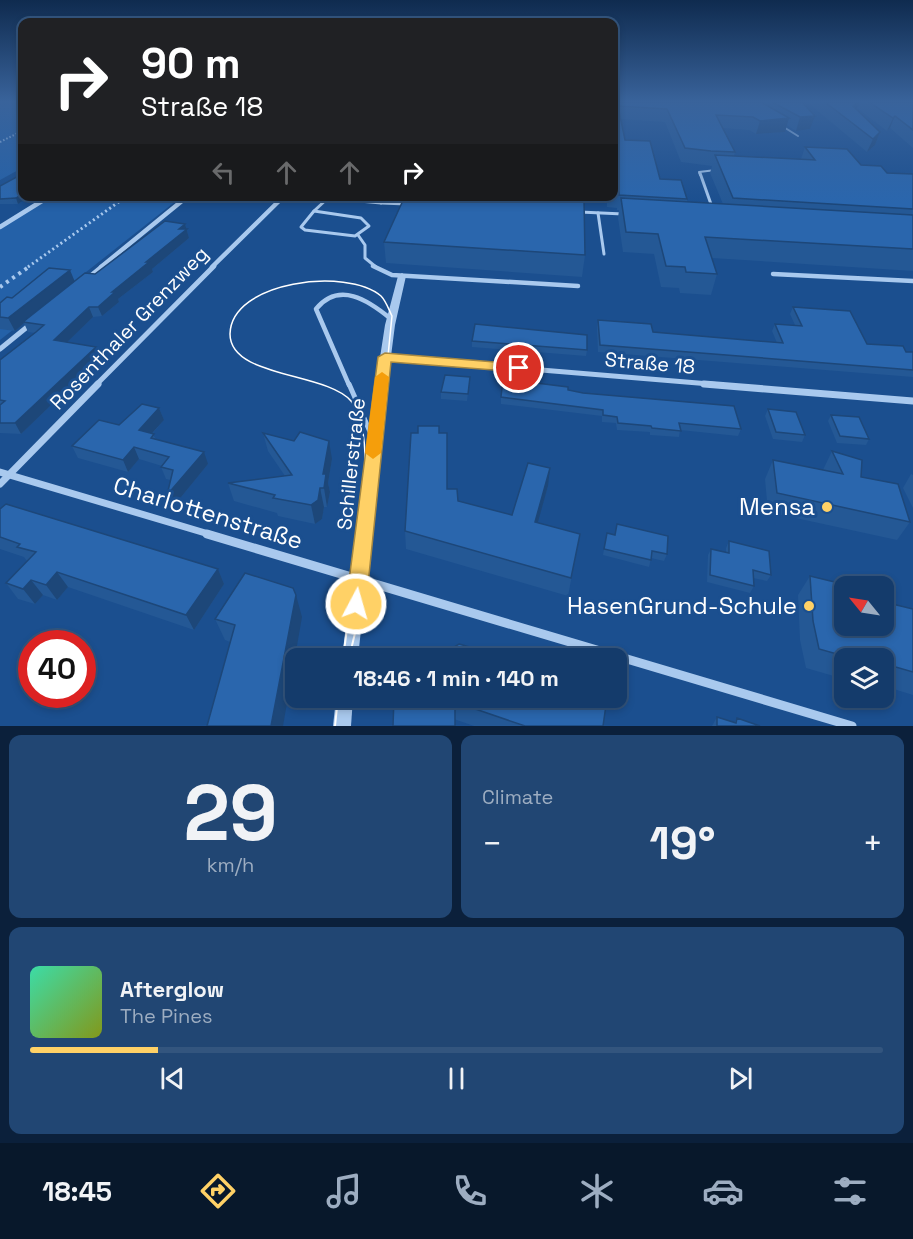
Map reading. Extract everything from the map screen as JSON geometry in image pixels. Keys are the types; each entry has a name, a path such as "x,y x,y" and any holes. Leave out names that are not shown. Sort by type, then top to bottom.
{"street":[{"path":"0,227 42,201"},
{"path":"81,284 183,201"},
{"name":"Rosenthaler Grenzweg","path":"0,484 172,306 279,201"},
{"name":"Schillerstraße","path":"351,648 385,357 402,276"},
{"path":"0,349 36,320"},
{"name":"Straße 18","path":"385,357 913,401"},
{"name":"Charlottenstraße","path":"0,472 852,726"},
{"path":"342,726 344,708"}],"lane":[{"path":"714,211 699,172 724,170"},
{"path":"314,211 361,218 369,226 358,235 305,230 301,227 314,211 325,201"},
{"path":"360,201 416,205"},
{"path":"577,212 634,215"},
{"path":"598,213 604,254"},
{"path":"358,235 365,245 363,255 367,263 392,275 578,286"},
{"path":"773,274 913,281"},
{"path":"374,440 348,379 315,312 317,306 326,299 340,295 352,295 368,301 391,320"}],"path":[{"path":"0,287 120,201"}],"shaded area":[{"path":"0,136 18,136 18,170 0,180"},
{"path":"43,201 176,201 0,340 0,227"}],"building":[{"path":"618,136 624,136 625,140 650,141 660,179 681,180 687,199 619,195"},
{"path":"679,136 727,136 735,152 711,151 685,148"},
{"path":"805,147 847,149 861,165 881,166 887,173 913,174 913,209 733,198 715,155 815,160"},
{"path":"18,176 18,197 0,199 0,186"},
{"path":"621,198 913,215 913,249 705,237 717,274 686,272 685,267 666,266 658,234 626,232"},
{"path":"403,201 584,201 585,255 384,242"},
{"path":"165,221 185,224 179,229 187,229 146,262 149,262 112,292 115,292 98,307 89,307 54,340 96,347 15,423 0,423 0,405 5,401 0,400 0,360 44,325 23,322 85,273 95,274"},
{"path":"49,268 70,270 8,318 0,317 0,303 7,297 12,298"},
{"path":"793,307 850,311 867,344 903,346 906,352 913,352 913,370 600,345 598,320 651,324 653,332 783,343 775,324 802,326"},
{"path":"475,324 587,335 587,350 472,341"},
{"path":"445,375 470,377 468,394 441,392"},
{"path":"503,379 568,387 568,390 583,393 734,406 741,429 679,423 681,431 618,423 617,417 603,415 603,410 501,397"},
{"path":"142,404 159,408 139,430 154,434 151,438 204,452 167,495 173,470 161,467 169,457 134,447 123,460 72,446 99,420 119,425"},
{"path":"768,409 796,412 805,435 776,432"},
{"path":"831,415 859,417 869,439 840,436"},
{"path":"418,426 439,426 439,433 447,433 447,489 457,489 458,501 512,515 528,463 550,468 535,522 580,534 571,578 405,531 411,433 418,433"},
{"path":"300,432 329,441 323,474 326,474 324,488 320,488 318,500 311,505 273,498 275,495 228,483 292,475 263,433 294,441"},
{"path":"832,451 862,460 861,477 898,484 910,522 777,493 773,460 843,474"},
{"path":"6,504 218,569 186,615 57,572 46,585 31,580 23,589 6,583 36,552 17,547 20,544 0,537 0,509"},
{"path":"617,524 668,536 667,554 652,551 651,560 604,549 607,533 615,535"},
{"path":"729,541 769,551 771,575 753,570 754,586 710,575 711,549 729,553"},
{"path":"245,573 293,588 296,595 271,726 207,726 235,625 215,619"},
{"path":"810,576 834,582 834,636 894,636 894,604 913,609 913,672 894,666 894,648 834,648 834,653 819,649 813,621"},
{"path":"459,644 473,648 452,648"},
{"path":"394,708 455,708 455,726 393,726"},
{"path":"472,708 606,708 603,726 525,726"},
{"path":"717,717 736,723 737,718 760,726 717,726"}],"tram line":[{"path":"360,535 365,485 365,447 358,413 351,401 322,384 262,367 245,359 234,348 230,334 235,316 249,302 269,291 293,284 319,281 343,282 365,287 381,296 392,316 370,535"},
{"path":"344,648 360,534"},
{"path":"351,648 363,600 370,534"},
{"path":"335,726 337,708"}],"slow traffic":[{"path":"373,453 382,377"}],"place":[{"name":"Mensa","path":"827,507"},
{"name":"HasenGrund-Schule","path":"809,606"}],"route":[{"path":"356,604 385,357 519,368"}]}
